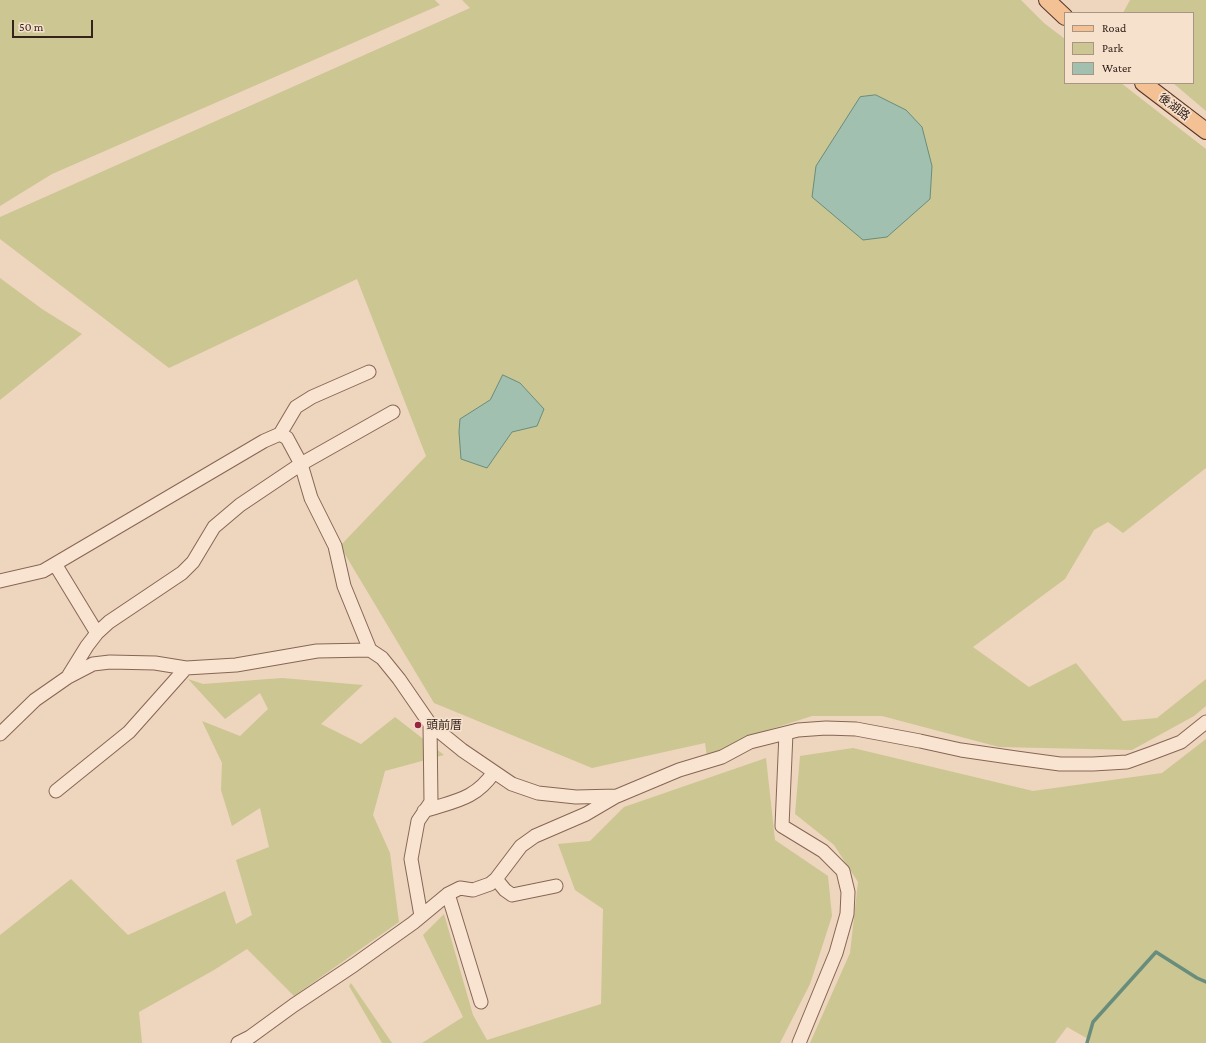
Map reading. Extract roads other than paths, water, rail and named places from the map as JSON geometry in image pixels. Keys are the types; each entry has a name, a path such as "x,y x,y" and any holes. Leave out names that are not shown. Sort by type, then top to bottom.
{"main road":[{"path":"1047,0 1064,16"},
{"name":"後湖路","path":"1144,84 1206,131"}],"street":[{"path":"0,581 43,572 264,441 280,434 296,407 312,396 369,372"},
{"path":"68,677 97,633 109,622 182,573 193,562 214,527 240,505 301,464 393,412"},
{"path":"280,434 287,438 301,464 311,498 335,546 344,586 370,650 382,658 399,679 430,724 462,750 512,784 538,793 576,797 617,796"},
{"path":"55,564 97,633"},
{"path":"0,734 35,700 68,677 93,664 110,662 155,663 186,668 236,665 317,652 370,650"},
{"path":"56,791 130,732 186,668"},
{"path":"238,1043 250,1037 294,1005 354,965 422,916 448,894 460,888 473,890 490,884 496,879 520,846 535,836 586,814 617,796 679,770 722,757 750,742 798,730 826,728 856,729 961,750 1060,764 1092,764 1127,762 1152,753 1181,742 1206,722"},
{"path":"422,916 411,859 418,821 431,802 430,724"},
{"path":"786,733 782,826 823,852 843,871 848,892 847,914 836,952 799,1043"},
{"path":"424,811 471,796 487,782 494,772"},
{"path":"496,879 505,890 512,895 556,886"},
{"path":"448,894 481,1002"}],"water":[{"path":"876,95 906,110 922,127 932,166 930,199 887,237 863,240 812,197 816,166 860,97"},
{"path":"503,375 520,383 544,409 537,426 512,432 487,468 461,459 459,432 460,419 490,400"}],"waterway":[{"path":"1087,1043 1093,1022 1156,952 1197,978 1206,982"}],"place":[{"name":"頭前厝","path":"418,725"}]}
